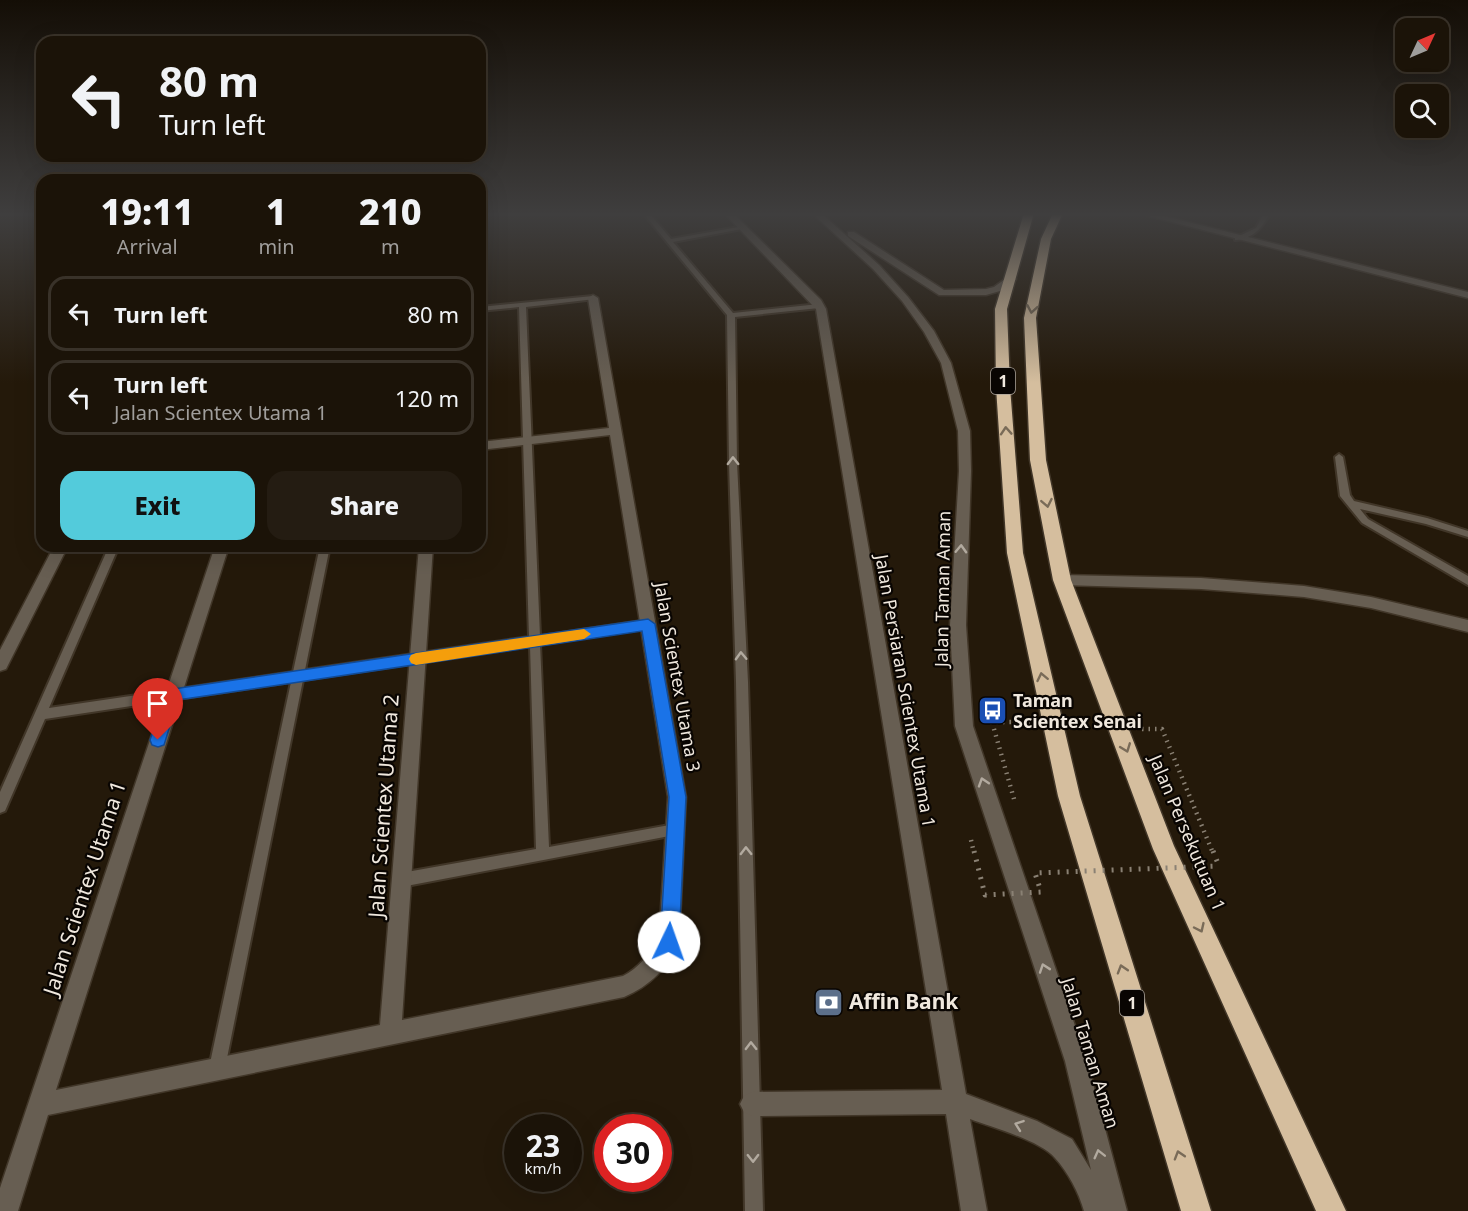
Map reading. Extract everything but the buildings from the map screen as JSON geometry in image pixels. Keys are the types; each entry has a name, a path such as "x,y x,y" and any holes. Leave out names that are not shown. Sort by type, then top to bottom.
{"highway":[{"name":"1","path":"1013,270 1001,309 1003,387 1015,553 1069,796 1196,1211"},
{"name":"Jalan Persekutuan 1","path":"1040,270 1030,318 1032,381 1038,460 1062,580 1164,849 1331,1211"}],"street":[{"path":"783,270 819,306"},
{"name":"Jalan Taman Aman","path":"878,270 905,299 929,331 946,363 964,431 965,471 958,625 964,726 1076,1061 1114,1211"},
{"name":"Jalan Taman Aman","path":"906,270 942,293 986,292 997,289 1011,279"},
{"path":"1363,270 1468,295"},
{"name":"Jalan Scientex Utama 3","path":"390,1033 624,986 639,979 655,963 669,942 677,797 593,298"},
{"name":"Jalan Persiaran Scientex Utama 1","path":"819,306 974,1211"},
{"path":"486,445 616,431"},
{"path":"0,664 59,552"},
{"name":"Jalan Scientex Utama 1","path":"5,1211 220,552"},
{"name":"Jalan Scientex Utama 2","path":"390,1033 426,552"},
{"path":"1062,580 1222,583 1298,591 1341,596 1468,626"},
{"path":"40,1105 390,1033"},
{"path":"752,1104 955,1102 1029,1129 1063,1148 1091,1192 1097,1211"}],"lane":[{"path":"693,270 731,315 754,1211"},
{"path":"486,308 593,298"},
{"path":"522,305 543,854"},
{"path":"731,315 819,306"},
{"path":"1339,457 1345,496 1365,520 1468,581"},
{"path":"1352,504 1427,521 1468,534"},
{"path":"0,807 111,552"},
{"path":"217,1068 324,552"},
{"path":"42,714 648,624"},
{"path":"401,880 675,830"}],"path":[{"path":"992,722 1052,722"},
{"path":"971,840 985,895 1041,892 1035,873 1219,866 1162,729"}],"slow traffic":[{"path":"416,659 584,634"}],"place":[{"name":"Taman Scientex Senai","path":"992,711"},
{"name":"Affin Bank","path":"828,1002"}],"route":[{"path":"158,740 173,695 648,624 677,797 669,942"}]}
